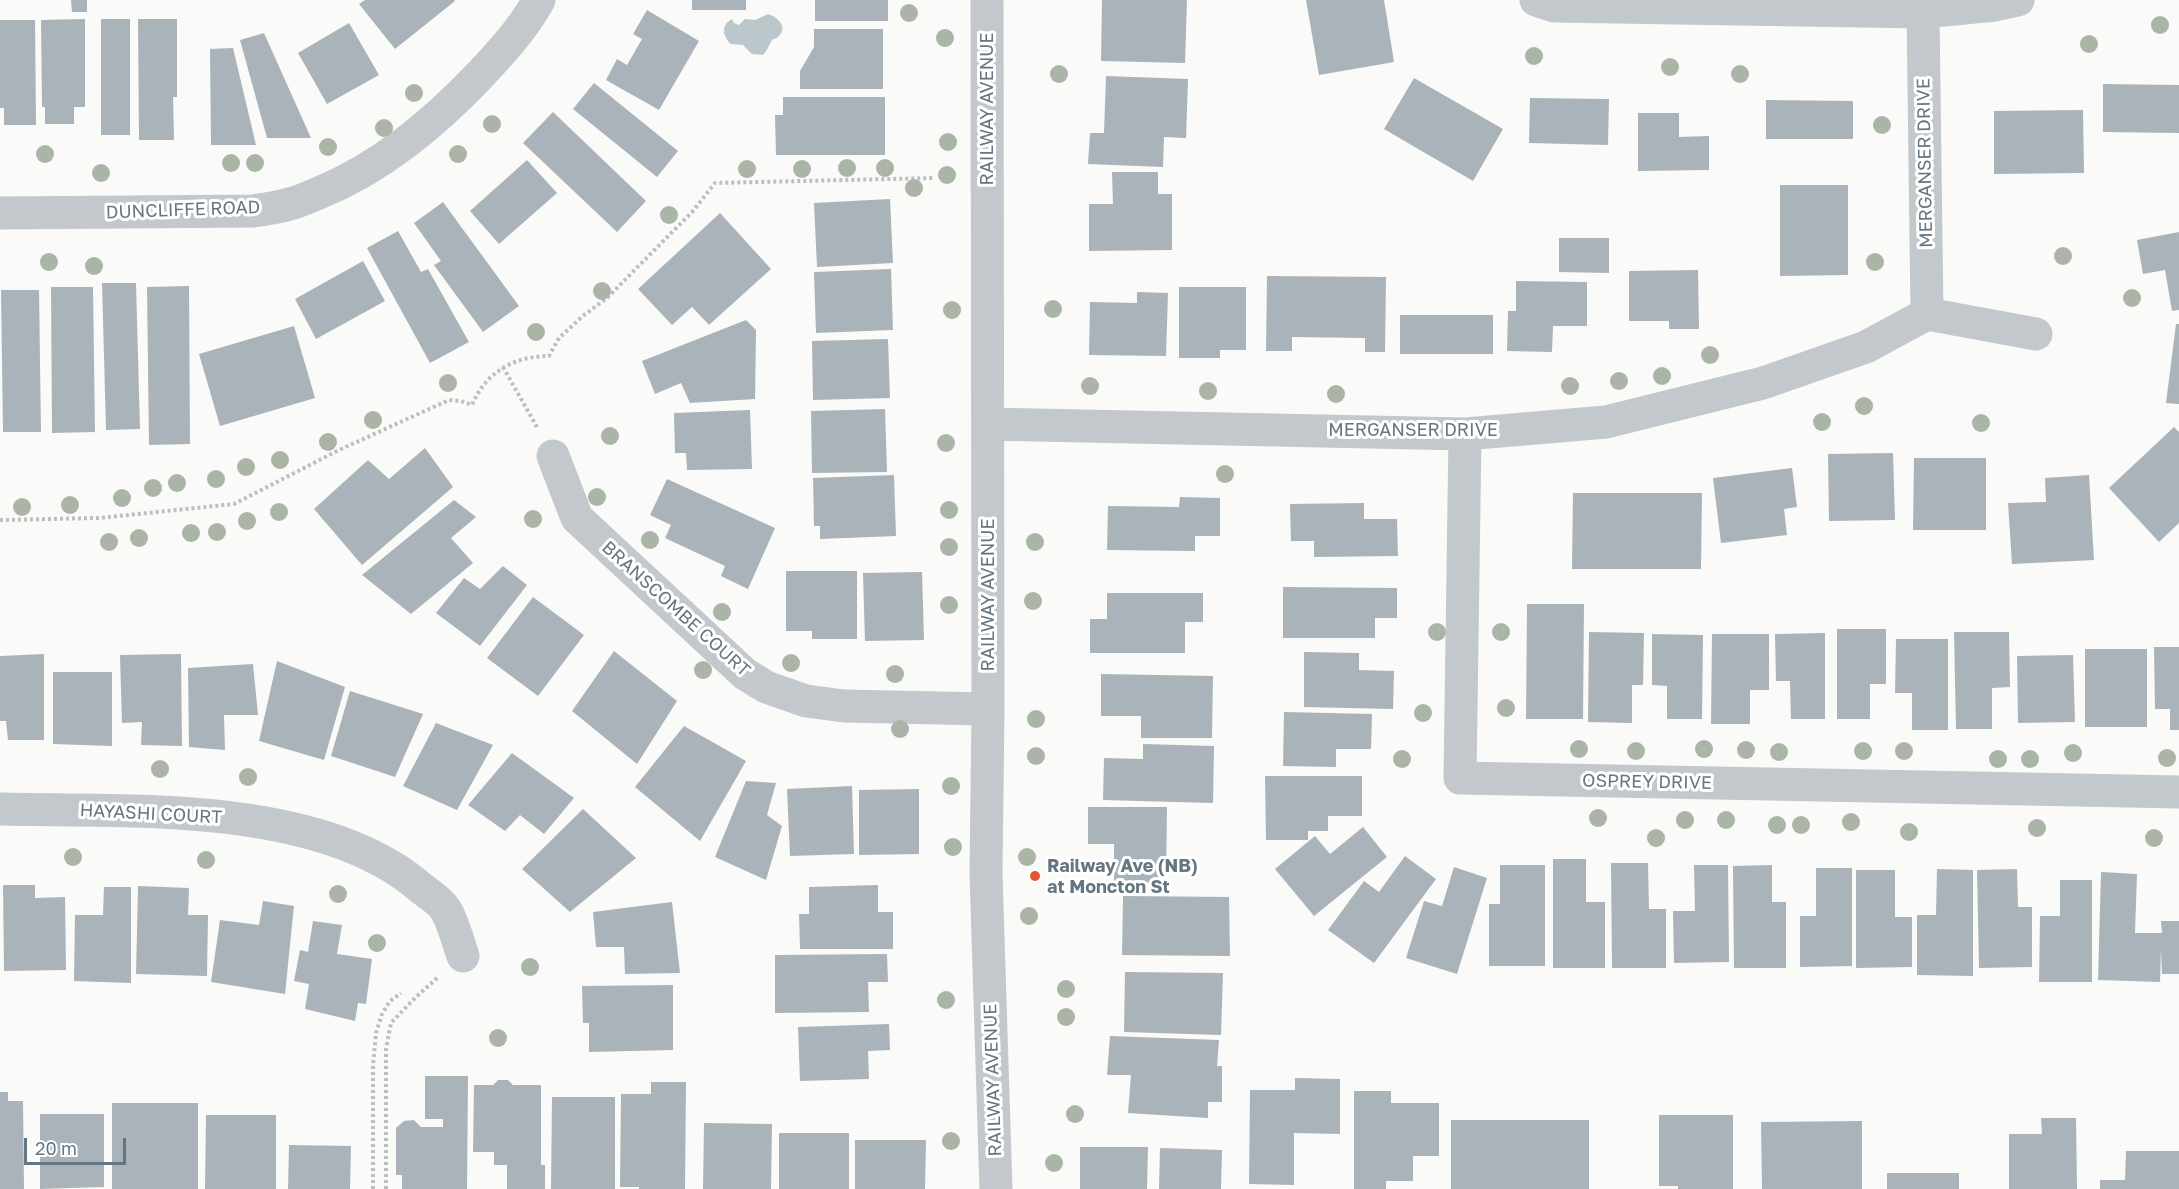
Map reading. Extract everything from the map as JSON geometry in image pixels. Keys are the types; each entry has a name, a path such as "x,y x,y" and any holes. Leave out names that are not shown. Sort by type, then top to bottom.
{"street":[{"name":"DUNCLIFFE ROAD","path":"0,213 253,211 290,204 338,185 395,151 441,115 525,25 539,0"},
{"name":"RAILWAY AVENUE","path":"987,0 988,709 986,874 996,1189"},
{"path":"1536,0 1554,6 1923,12 1995,5 2018,0"},
{"name":"MERGANSER DRIVE","path":"988,424 1465,434 1606,422 1762,383 1866,347 1927,314 1923,12"},
{"path":"1927,314 2036,334"},
{"name":"OSPREY DRIVE","path":"1465,434 1460,778 2179,792"},
{"name":"BRANSCOMBE COURT","path":"554,456 578,518 745,674 766,687 806,701 844,706 988,709"},
{"name":"HAYASHI COURT","path":"0,809 198,814 235,818 312,834 347,845 387,863 412,880 445,909 463,956"}],"path":[{"path":"0,520 99,518 234,504 339,450 449,400 472,405 485,382 503,367 524,358 549,356 559,338 584,315 608,298 693,211 715,183 934,178"},
{"path":"503,367 554,456"},
{"path":"386,1189 386,1049 391,1023 414,999 463,956"},
{"path":"373,1189 373,1065 376,1033 381,1014 390,1001 401,993"}],"shaded area":[{"path":"768,14 781,23 782,33 772,40 763,55 752,54 743,45 731,44 726,38 724,27 728,21 732,19 739,25 745,19 755,20"}],"building":[{"path":"71,0 87,0 87,12 72,12"},
{"path":"365,0 455,1 395,49 359,4"},
{"path":"692,0 746,0 746,10 692,10"},
{"path":"815,0 888,0 888,21 815,21"},
{"path":"1102,0 1187,0 1185,63 1101,61"},
{"path":"1306,0 1384,0 1394,62 1319,75"},
{"path":"647,10 699,41 659,110 606,80 617,59 627,65 642,39 633,34"},
{"path":"85,19 85,107 74,107 74,124 45,124 45,107 42,107 41,20"},
{"path":"101,19 130,19 130,135 101,135"},
{"path":"138,19 177,19 177,97 173,97 174,140 139,140"},
{"path":"0,20 35,20 36,125 4,125 4,108 0,108"},
{"path":"349,23 379,75 327,104 298,53"},
{"path":"814,29 883,29 883,89 800,89 800,71 814,47"},
{"path":"264,33 311,138 267,138 240,40"},
{"path":"233,48 256,145 211,145 210,49"},
{"path":"1106,76 1188,79 1186,138 1164,137 1163,167 1088,164 1090,133 1104,133"},
{"path":"1414,78 1503,129 1473,181 1384,129"},
{"path":"594,83 678,151 657,177 573,109"},
{"path":"2103,84 2179,85 2179,133 2103,132"},
{"path":"783,97 885,97 885,155 776,155 775,115 783,115"},
{"path":"1530,98 1609,99 1608,145 1529,143"},
{"path":"1766,100 1853,101 1853,139 1766,139"},
{"path":"2083,110 2084,173 1994,174 1994,111"},
{"path":"553,112 646,201 617,232 523,143"},
{"path":"1638,113 1679,113 1679,137 1709,136 1709,170 1638,171"},
{"path":"527,160 557,193 499,244 470,211"},
{"path":"1112,172 1158,172 1158,194 1172,194 1172,250 1089,251 1089,204 1113,204"},
{"path":"1780,185 1848,185 1848,275 1780,276"},
{"path":"890,199 893,263 817,267 814,203"},
{"path":"443,202 519,306 483,332 434,265 441,261 414,223"},
{"path":"720,213 771,269 709,325 692,307 672,325 638,289"},
{"path":"398,231 421,272 428,269 469,342 430,363 367,248"},
{"path":"2179,232 2179,310 2172,311 2165,270 2143,274 2137,240"},
{"path":"1559,238 1609,238 1609,273 1559,272"},
{"path":"363,261 385,301 316,339 295,299"},
{"path":"891,269 893,330 816,333 814,272"},
{"path":"1698,270 1699,329 1669,329 1669,321 1629,321 1629,271"},
{"path":"1267,276 1386,277 1385,352 1365,352 1365,338 1292,337 1292,351 1266,351"},
{"path":"1516,281 1587,282 1587,326 1553,326 1552,352 1507,351 1508,311 1516,311"},
{"path":"102,283 136,283 140,429 106,430"},
{"path":"189,286 190,444 149,445 147,287"},
{"path":"51,287 93,287 95,432 52,433"},
{"path":"1179,287 1246,287 1246,350 1220,350 1220,358 1179,358"},
{"path":"1,290 39,290 41,432 3,432"},
{"path":"1137,292 1168,293 1166,356 1089,355 1090,302 1137,303"},
{"path":"1400,315 1493,315 1493,354 1400,354"},
{"path":"746,320 756,330 755,399 690,403 681,383 655,394 642,361"},
{"path":"2176,324 2179,324 2179,404 2166,403"},
{"path":"294,326 315,398 220,426 199,354"},
{"path":"888,339 890,398 813,400 812,341"},
{"path":"885,409 887,472 812,473 811,411"},
{"path":"750,410 752,469 687,470 686,453 675,453 674,413"},
{"path":"2174,427 2179,432 2179,523 2159,542 2109,488"},
{"path":"425,448 453,487 362,565 314,509 368,460 389,479"},
{"path":"1893,453 1895,520 1829,521 1828,454"},
{"path":"1914,458 1986,458 1986,530 1913,530"},
{"path":"1792,468 1797,507 1784,509 1787,535 1721,543 1713,478"},
{"path":"894,475 896,536 820,539 820,526 814,526 813,478"},
{"path":"2089,475 2094,560 2012,564 2008,503 2046,502 2045,478"},
{"path":"667,479 775,528 748,589 721,576 725,566 665,538 671,525 650,515"},
{"path":"1573,493 1702,493 1701,569 1572,569"},
{"path":"1180,497 1220,498 1220,536 1195,536 1195,551 1107,550 1108,506 1179,507"},
{"path":"454,500 476,517 451,538 473,563 411,614 362,575"},
{"path":"1364,503 1364,519 1397,519 1398,556 1314,557 1314,541 1291,541 1290,504"},
{"path":"503,566 527,585 480,646 436,613 464,578 480,589"},
{"path":"786,571 857,571 857,639 812,639 812,631 786,631"},
{"path":"922,572 924,640 865,641 863,573"},
{"path":"1283,587 1397,588 1397,618 1375,618 1375,638 1283,638"},
{"path":"1107,593 1203,593 1203,622 1185,622 1185,653 1090,653 1090,619 1107,619"},
{"path":"533,597 584,635 538,696 487,658"},
{"path":"1527,604 1584,604 1583,719 1526,719"},
{"path":"1837,629 1886,629 1886,684 1870,684 1870,719 1837,719"},
{"path":"1589,632 1644,633 1643,685 1632,685 1632,723 1588,722"},
{"path":"1954,632 2009,632 2010,687 1992,688 1992,729 1956,729"},
{"path":"1825,633 1825,719 1791,719 1790,681 1776,681 1775,634"},
{"path":"1652,634 1703,635 1702,719 1667,719 1667,686 1652,685"},
{"path":"1712,634 1769,634 1769,690 1750,690 1750,724 1711,724"},
{"path":"1896,639 1948,639 1948,730 1912,730 1912,693 1895,693"},
{"path":"2154,647 2179,647 2179,730 2170,730 2170,709 2155,709"},
{"path":"2085,649 2147,649 2147,727 2085,727"},
{"path":"614,651 677,701 637,764 572,711"},
{"path":"1304,652 1359,653 1359,670 1394,671 1393,709 1304,707"},
{"path":"44,654 44,740 8,740 6,721 0,721 0,656"},
{"path":"181,654 182,746 141,745 142,722 122,723 120,655"},
{"path":"2073,655 2075,722 2018,723 2017,656"},
{"path":"277,661 345,687 324,760 259,741"},
{"path":"253,664 258,715 224,715 225,750 189,747 188,668"},
{"path":"53,672 112,672 112,746 53,744"},
{"path":"1101,674 1213,676 1212,738 1141,738 1141,716 1101,716"},
{"path":"350,691 423,714 395,777 331,756"},
{"path":"1284,712 1372,714 1371,749 1336,749 1336,767 1283,766"},
{"path":"436,723 493,745 457,810 403,786"},
{"path":"684,726 746,761 700,841 635,787"},
{"path":"1143,744 1214,746 1213,803 1103,800 1104,758 1143,759"},
{"path":"512,753 574,798 544,834 520,815 505,831 468,805"},
{"path":"1265,776 1362,776 1362,816 1328,816 1328,831 1308,831 1308,840 1266,840"},
{"path":"746,781 776,783 767,815 782,826 766,880 715,857"},
{"path":"852,786 854,854 790,856 787,789"},
{"path":"919,789 919,854 859,855 859,790"},
{"path":"1088,807 1167,807 1166,883 1114,882 1114,844 1088,844"},
{"path":"583,809 636,858 570,912 522,869"},
{"path":"1363,827 1387,857 1314,916 1275,869 1315,836 1330,854"},
{"path":"1405,856 1436,879 1374,963 1328,930 1364,881 1379,892"},
{"path":"1553,859 1586,859 1586,902 1605,902 1605,968 1553,968"},
{"path":"1611,863 1648,863 1649,909 1666,909 1666,968 1612,968"},
{"path":"1500,865 1545,865 1545,966 1489,966 1489,904 1500,904"},
{"path":"1694,865 1728,865 1729,962 1674,963 1673,911 1695,911"},
{"path":"1772,865 1772,902 1786,902 1786,968 1734,968 1733,866"},
{"path":"1454,867 1487,878 1457,974 1406,958 1424,901 1442,906"},
{"path":"1816,868 1852,868 1852,966 1800,967 1800,916 1816,916"},
{"path":"1937,869 1973,870 1973,976 1917,975 1917,915 1936,915"},
{"path":"2017,869 2018,907 2032,907 2032,967 1979,968 1977,870"},
{"path":"1856,870 1895,870 1895,917 1912,917 1912,967 1856,968"},
{"path":"2101,872 2137,874 2135,933 2162,933 2161,921 2179,921 2179,974 2162,974 2161,949 2160,982 2098,980"},
{"path":"2060,880 2092,880 2092,982 2039,982 2040,916 2060,916"},
{"path":"3,885 35,885 35,898 65,897 66,970 4,971"},
{"path":"878,885 878,912 893,912 893,949 800,949 799,914 809,914 809,887"},
{"path":"138,886 189,888 188,915 208,915 207,976 136,974"},
{"path":"104,887 131,887 131,983 74,981 75,915 103,915"},
{"path":"1123,896 1229,897 1230,956 1122,955"},
{"path":"263,901 294,906 285,994 211,982 220,920 259,925"},
{"path":"672,902 680,973 625,974 624,947 596,947 593,912"},
{"path":"313,921 342,925 337,954 372,959 366,1004 358,1003 355,1021 305,1009 309,984 294,981 300,950 308,952"},
{"path":"887,954 888,982 868,982 869,1012 775,1013 775,955"},
{"path":"1125,972 1223,973 1221,1035 1124,1032"},
{"path":"673,985 673,1050 589,1052 589,1023 583,1023 582,986"},
{"path":"889,1024 890,1050 868,1051 869,1079 800,1081 798,1027"},
{"path":"1110,1036 1219,1040 1217,1066 1222,1066 1222,1102 1208,1102 1208,1118 1128,1113 1131,1075 1107,1075"},
{"path":"425,1076 468,1076 467,1189 402,1189 402,1175 396,1175 396,1128 404,1121 414,1120 421,1127 443,1127 443,1119 425,1119"},
{"path":"1295,1078 1340,1079 1340,1134 1294,1133 1294,1185 1249,1184 1250,1090 1295,1090"},
{"path":"498,1080 508,1080 513,1085 541,1085 541,1165 545,1165 545,1189 507,1189 507,1165 494,1165 494,1152 473,1152 474,1085 493,1085"},
{"path":"651,1082 686,1082 685,1189 620,1187 621,1094 651,1094"},
{"path":"1354,1091 1391,1091 1391,1103 1439,1103 1439,1156 1413,1156 1413,1181 1386,1181 1386,1189 1354,1189"},
{"path":"0,1092 8,1092 8,1101 23,1101 24,1189 0,1189"},
{"path":"552,1097 615,1097 615,1189 551,1189"},
{"path":"112,1103 198,1103 198,1189 112,1189"},
{"path":"40,1114 104,1114 104,1187 40,1189"},
{"path":"206,1115 276,1115 276,1189 205,1189"},
{"path":"1659,1115 1733,1115 1733,1189 1678,1189 1678,1186 1659,1186"},
{"path":"2041,1118 2076,1118 2077,1189 2009,1189 2009,1134 2042,1134"},
{"path":"1451,1120 1589,1120 1589,1189 1451,1189"},
{"path":"1862,1121 1862,1189 1762,1189 1761,1122"},
{"path":"704,1123 772,1124 771,1189 703,1189"},
{"path":"779,1133 849,1133 849,1189 779,1189"},
{"path":"855,1140 926,1140 925,1189 855,1189"},
{"path":"289,1145 351,1146 350,1189 288,1189"},
{"path":"1080,1147 1148,1147 1147,1189 1080,1189"},
{"path":"1160,1148 1222,1150 1221,1189 1159,1189"},
{"path":"2126,1151 2179,1151 2179,1189 2100,1189 2100,1180 2125,1180"},
{"path":"1887,1173 1959,1173 1959,1189 1887,1189"}],"place":[{"name":"Railway Ave (NB) at Moncton St","path":"1035,876"}]}
